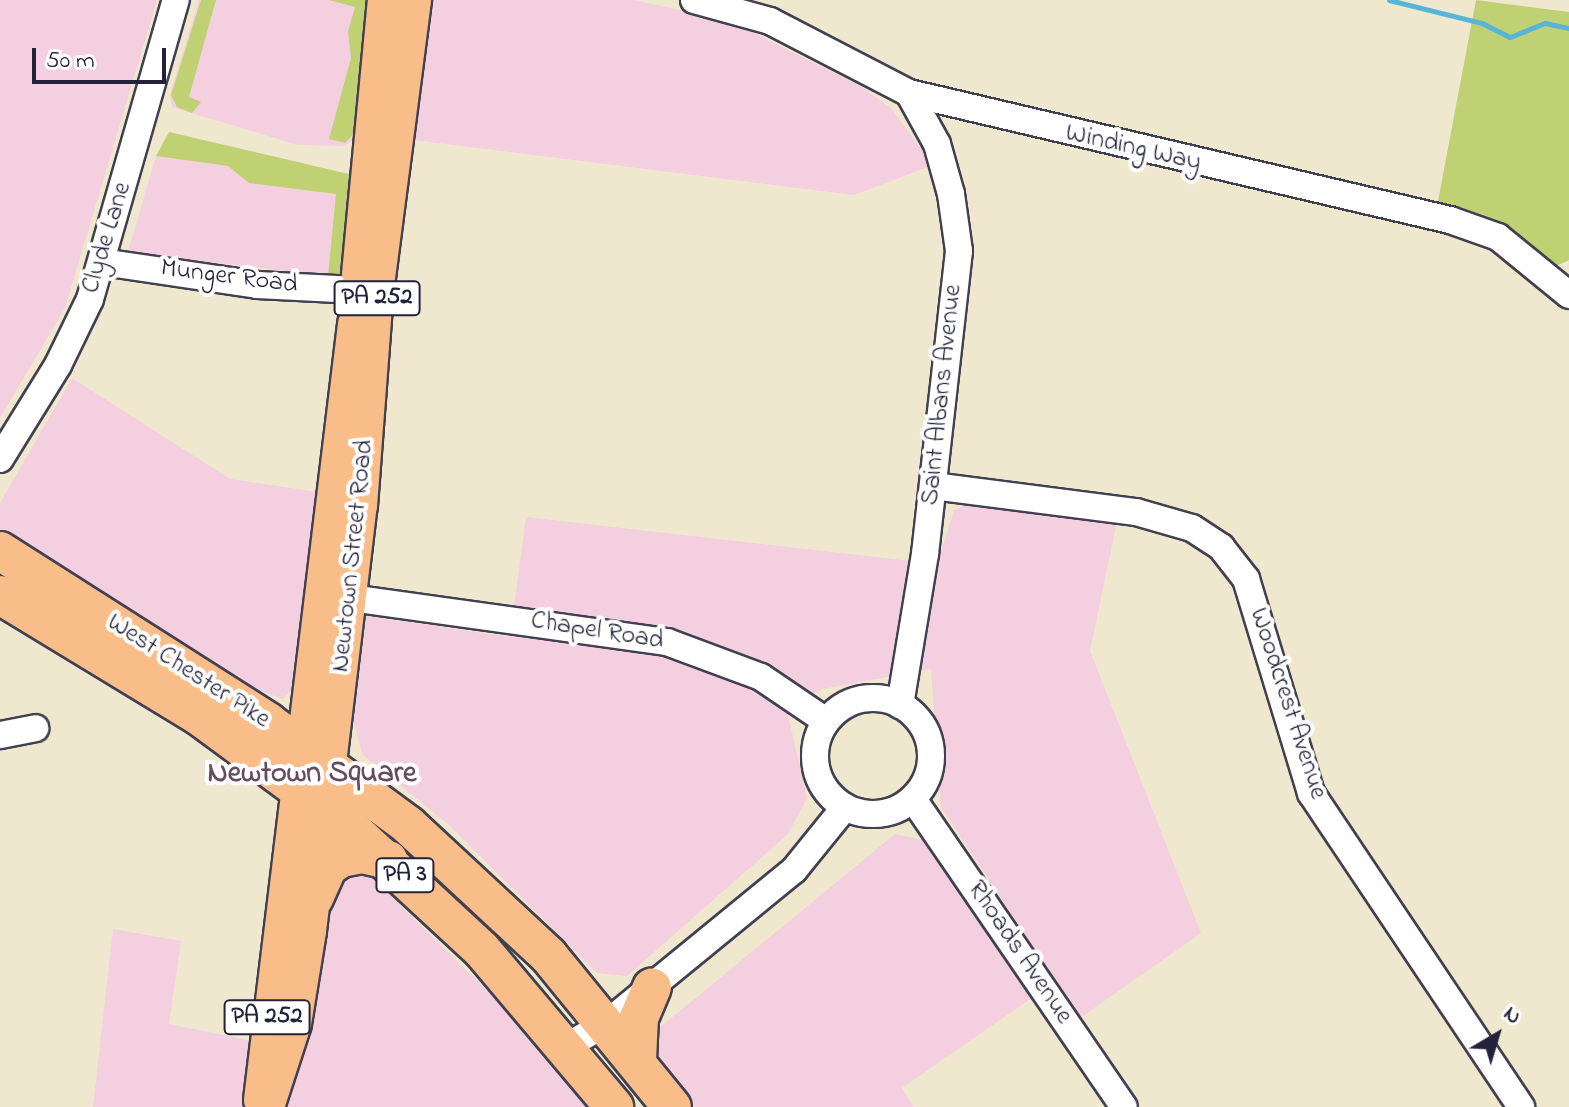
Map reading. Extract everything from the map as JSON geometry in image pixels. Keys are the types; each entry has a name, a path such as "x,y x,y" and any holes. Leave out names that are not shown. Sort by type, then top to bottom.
{"highway":[{"name":"West Chester Pike","path":"0,551 316,756 477,885 607,1023 672,1107"},
{"name":"West Chester Pike","path":"0,595 199,716 311,796 388,860 481,949 567,1046 614,1107"},
{"path":"314,898 328,867 341,858 362,854 388,860"},
{"path":"637,1060 639,1018 652,988"}],"main road":[{"name":"Newtown Street Road","path":"260,1107 261,1059 316,756 384,0"},
{"name":"Newtown Street Road","path":"316,756 350,598 377,293 415,0"},
{"name":"Newtown Street Road","path":"268,1107 295,1024 314,898 311,796"}],"street":[{"name":"Clyde Lane","path":"0,459 75,332 102,262 176,0"},
{"name":"Winding Way","path":"694,0 770,21 909,93 1450,220 1498,237 1569,295"},
{"name":"Saint Albans Avenue","path":"900,705 933,486 959,251 937,144 909,93"},
{"name":"Munger Road","path":"102,262 257,285 357,290"},
{"name":"Woodcrest Avenue","path":"933,486 1136,512 1192,528 1221,547 1246,579 1311,793 1521,1107"},
{"name":"Chapel Road","path":"350,598 667,642 761,677 826,721"},
{"path":"857,699 900,705 919,721 930,745 928,775 913,799 877,815 845,807 823,787 816,766 816,742 826,721 857,699"},
{"path":"0,735 35,728"},
{"name":"Rhoads Avenue","path":"913,799 1124,1107"},
{"path":"567,1046 607,1023 794,870 845,807"}],"shaded area":[{"path":"0,0 157,0 65,308 0,418"},
{"path":"199,0 374,0 356,137 345,146 298,145 172,107 170,95"},
{"path":"427,0 633,0 727,20 862,87 891,108 933,165 854,195 405,139"},
{"path":"156,156 228,166 249,183 337,194 328,276 128,252"},
{"path":"72,378 230,479 324,493 294,687 283,699 218,676 0,536 0,503"},
{"path":"969,504 1117,521 1090,651 1201,933 1080,1018 941,807 931,669 822,689 787,711 807,798 788,834 627,976 597,973 448,824 363,755 353,721 367,616 510,637 526,517 937,564 954,510"},
{"path":"895,834 928,841 1033,997 902,1088 914,1107 693,1107 647,1038"},
{"path":"362,868 543,1045 588,1107 280,1107 334,880"},
{"path":"113,929 181,941 169,1024 253,1041 245,1107 93,1107"}],"green space":[{"path":"201,0 216,0 189,97 201,102 192,113 177,107 171,95"},
{"path":"329,0 373,0 362,125 345,143 329,139 351,58 348,31 355,7"},
{"path":"1476,0 1569,12 1569,260 1544,272 1435,217"},
{"path":"169,132 353,175 346,274 328,276 336,194 249,183 228,166 156,156"}],"waterway":[{"path":"1389,0 1482,23 1510,37 1545,23 1569,28"}],"district":[{"name":"Newtown Square","path":"312,774"}]}
